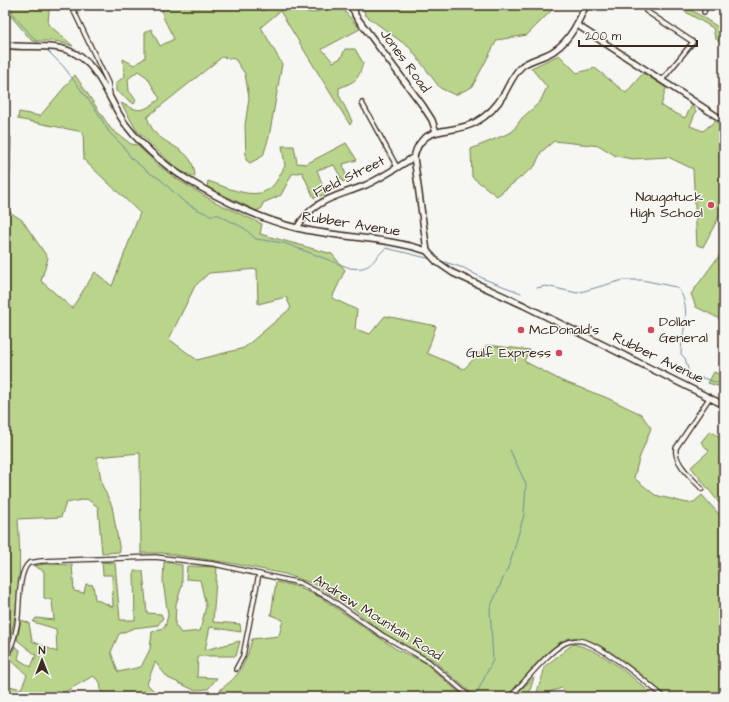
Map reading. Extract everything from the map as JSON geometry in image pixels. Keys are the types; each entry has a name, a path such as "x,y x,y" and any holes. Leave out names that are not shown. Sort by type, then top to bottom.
{"street":[{"path":"71,5 108,83 110,95"},
{"path":"348,5 356,15"},
{"name":"Jones Road","path":"354,5 356,15 416,95 430,117 436,132"},
{"path":"428,253 414,157 422,140 436,132 460,129 484,117 495,106 515,74 523,65 556,50 577,24 586,5"},
{"path":"704,12 706,5"},
{"path":"646,12 693,42 662,80"},
{"path":"577,24 724,121"},
{"name":"Rubber Avenue","path":"5,45 57,47 77,54 96,74 110,95 126,124 145,147 169,168 200,187 261,218 297,228 412,247 428,253 437,262 453,273 523,305 724,405"},
{"path":"362,103 397,167"},
{"name":"Field Street","path":"297,228 306,214 328,198 366,185 414,157"},
{"path":"702,489 679,462 675,453 676,448 710,397"},
{"name":"Andrew Mountain Road","path":"5,657 12,646 17,627 24,570 32,562 155,557 214,564 300,583 319,592 382,635 432,664 470,697"},
{"path":"236,669 243,656 260,574"},
{"path":"510,697 557,649 566,643 576,640 587,643 604,652 664,697"}],"green space":[{"path":"5,5 53,5 49,10 48,24 73,46 55,41 32,41 10,15 5,19"},
{"path":"161,5 253,5 264,11 271,5 297,5 299,10 312,13 339,5 360,29 322,49 333,62 341,58 345,49 355,49 363,63 360,74 356,80 339,88 339,95 352,121 350,125 280,11 261,27 282,64 269,137 263,156 250,163 246,160 245,125 249,98 245,74 235,59 222,57 147,117 156,134 187,155 194,168 195,177 178,170 137,131 121,103 137,110 141,110 149,107 160,99 147,77 138,71 128,79 129,91 136,100 134,104 116,91 116,83 125,76 123,59 134,65 145,58 145,32 151,29 160,46 174,39 164,19"},
{"path":"363,5 557,5 527,35 497,40 472,87 455,95 440,88 410,48 365,15"},
{"path":"679,8 690,9 718,27 724,26 724,46 715,38 713,28"},
{"path":"559,55 577,73 595,68 626,93 643,73 666,88 661,106 685,118 692,105 696,111 690,126 703,131 715,121 724,128 724,207 703,247 697,245 693,169 668,157 633,159 616,156 600,146 554,141 541,152 535,166 497,196 472,177 471,149 512,132 522,118 540,102 547,87 531,68"},
{"path":"75,75 111,129 131,144 137,145 159,166 180,181 215,202 262,224 260,234 332,254 345,270 332,298 357,310 355,329 370,334 385,316 436,326 427,353 464,369 487,345 530,350 524,361 562,381 605,397 641,414 651,428 639,459 634,478 655,495 687,503 694,502 702,495 724,520 724,697 669,697 632,667 609,651 586,640 576,638 567,639 550,650 505,697 476,697 433,660 390,638 347,604 314,584 285,574 230,563 162,553 141,553 140,453 97,457 102,485 112,506 120,552 102,553 98,507 87,499 66,503 61,517 18,519 20,551 19,583 12,631 7,646 5,642 5,209 22,220 48,258 41,281 72,308 95,272 112,286 140,213 84,160 83,132 18,119 19,112 40,116","holes":["257,269 258,304 286,297 291,308 244,348 197,360 169,339 195,286 209,273"]},
{"path":"5,134 11,137 10,174 5,172"},
{"path":"346,143 357,160 343,164 347,180 343,182 334,165 317,170 326,194 314,198 302,172 292,174 281,195 263,203 262,208 257,211 207,187 208,181 247,193 255,194 262,192 274,185 285,166 282,146 294,146 297,163 306,164"},
{"path":"724,249 724,321 696,307 691,294"},
{"path":"714,372 724,376 724,388 708,383"},
{"path":"710,431 724,439 724,509 691,467 709,451 701,442"},
{"path":"102,562 115,563 120,620 135,620 134,571 143,571 147,613 161,614 163,618 158,625 134,628 119,634 111,652 118,672 141,667 150,649 152,632 165,627 168,615 163,582 164,562 182,565 182,586 176,604 175,625 181,633 200,631 206,606 200,580 186,579 187,566 217,567 213,622 240,624 241,632 210,627 205,650 240,641 236,656 198,656 197,677 217,678 208,689 194,690 168,678 155,662 147,684 154,691 154,697 102,697 100,682 93,676 56,697 5,697 9,692 6,685 21,689 27,675 10,659 15,646 20,650 18,659 31,667 36,655 17,640 21,620 29,623 32,641 57,652 56,629 33,622 36,618 54,620 52,600 44,598 44,571 34,566 45,564 72,565 74,591 84,593 86,584 93,585 95,599 113,607 112,575 103,575"},
{"path":"276,582 295,586 320,597 396,649 424,662 464,697 219,697 221,689 233,679 242,667 252,639 279,636 283,620 271,615"},
{"path":"573,644 596,652 617,665 656,697 568,697 562,688 537,696 544,667"},
{"path":"534,677 528,697 513,697"}],"waterway":[{"path":"9,5 14,16 39,44"},
{"path":"45,48 64,67 96,110 109,132 123,146 132,159 148,172 160,179 182,200 196,209 210,215 219,215 244,228 256,239 284,243 350,268 363,268 368,266 386,248 431,259"},
{"path":"438,260 464,268 484,279 521,293"},
{"path":"537,288 546,286 577,293 623,280 642,280 676,287 681,294 685,310 681,354 685,358 691,380 703,378 724,385"},
{"path":"475,697 493,660 490,608 510,563 524,515 526,484 510,450"}],"place":[{"name":"Naugatuck High School","path":"711,205"},
{"name":"McDonald's","path":"521,330"},
{"name":"Dollar General","path":"651,330"},
{"name":"Gulf Express","path":"559,353"}]}
